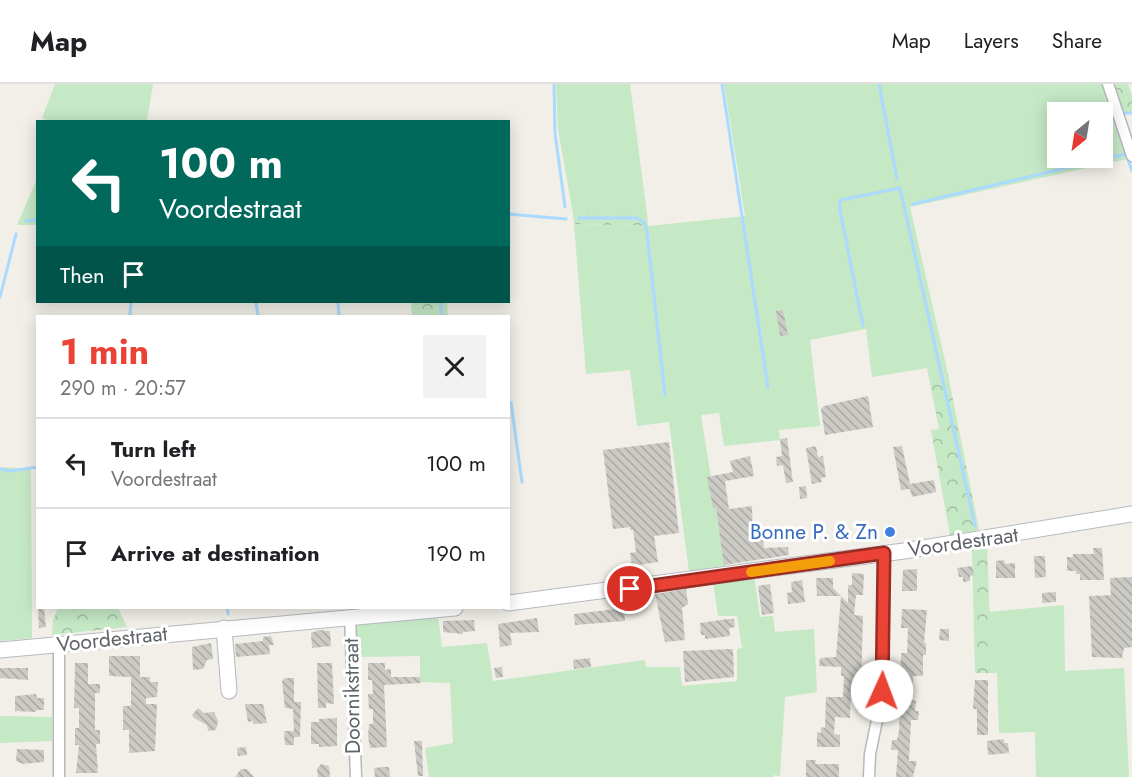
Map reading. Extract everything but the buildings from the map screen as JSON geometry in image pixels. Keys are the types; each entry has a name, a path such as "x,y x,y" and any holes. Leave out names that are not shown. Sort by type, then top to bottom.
{"street":[{"path":"1108,84 1132,156"},
{"name":"Voordestraat","path":"510,603 884,553 1132,514"},
{"path":"869,777 870,754 882,691 884,553"},
{"name":"Voordestraat","path":"0,650 442,609"},
{"name":"Doornikstraat","path":"350,616 356,777"},
{"path":"224,628 229,691"},
{"path":"58,644 59,777"}],"green space":[{"path":"55,84 153,84 147,120 46,120 42,118"},
{"path":"556,84 630,84 647,214 573,214 558,129"},
{"path":"724,84 1102,84 1108,102 1047,102 1047,168 1086,168 910,207 946,365 872,377 866,329 810,340 820,426 779,430 780,440 724,446 719,413 701,415 725,566 689,571 669,422 637,426 630,370 586,374 574,224 649,226 745,216"},
{"path":"1112,84 1128,84 1132,95 1132,114 1124,114"},
{"path":"1113,117 1127,159 1113,162"},
{"path":"36,181 36,225 17,225"},
{"path":"573,214 647,214 648,226 574,224"},
{"path":"411,303 447,303 448,315 412,315"},
{"path":"946,365 979,530 950,535 931,430 939,429 927,368"},
{"path":"0,467 31,469 32,638 0,641"},
{"path":"987,545 992,673 975,673 972,548"},
{"path":"754,576 760,617 773,616 775,632 814,629 817,692 785,697 780,776 429,777 425,748 453,743 450,683 420,682 420,656 358,657 356,628 358,623 438,616 442,647 487,643 493,681 645,660 646,667 680,667 682,686 737,681 737,649 742,648 737,616 718,616 713,582"},
{"path":"1064,605 1065,671 1124,668 1129,777 1036,777 1035,732 999,733 997,673 992,673 989,612"},
{"path":"58,609 118,609 127,627 52,635 53,620"},
{"path":"0,716 52,717 52,741 0,743"}],"waterway":[{"path":"554,84 555,133 565,207"},
{"path":"722,84 768,388"},
{"path":"879,84 897,179"},
{"path":"1122,113 1132,113"},
{"path":"913,204 1126,154"},
{"path":"1127,156 1132,171"},
{"path":"863,326 839,205 841,200 900,188 975,526"},
{"path":"510,214 566,219"},
{"path":"579,218 636,218 644,222 665,395"},
{"path":"26,221 36,219"},
{"path":"0,297 16,234"},
{"path":"130,315 131,303"},
{"path":"256,303 258,315"},
{"path":"338,303 339,315"},
{"path":"440,303 442,315"},
{"path":"510,403 522,482"},
{"path":"0,469 10,471 36,467"},
{"path":"227,609 228,614"}],"slow traffic":[{"path":"751,572 830,561"}],"place":[{"name":"Bonne P. & Zn","path":"890,532"}],"route":[{"path":"630,589 884,553 882,691"}]}
